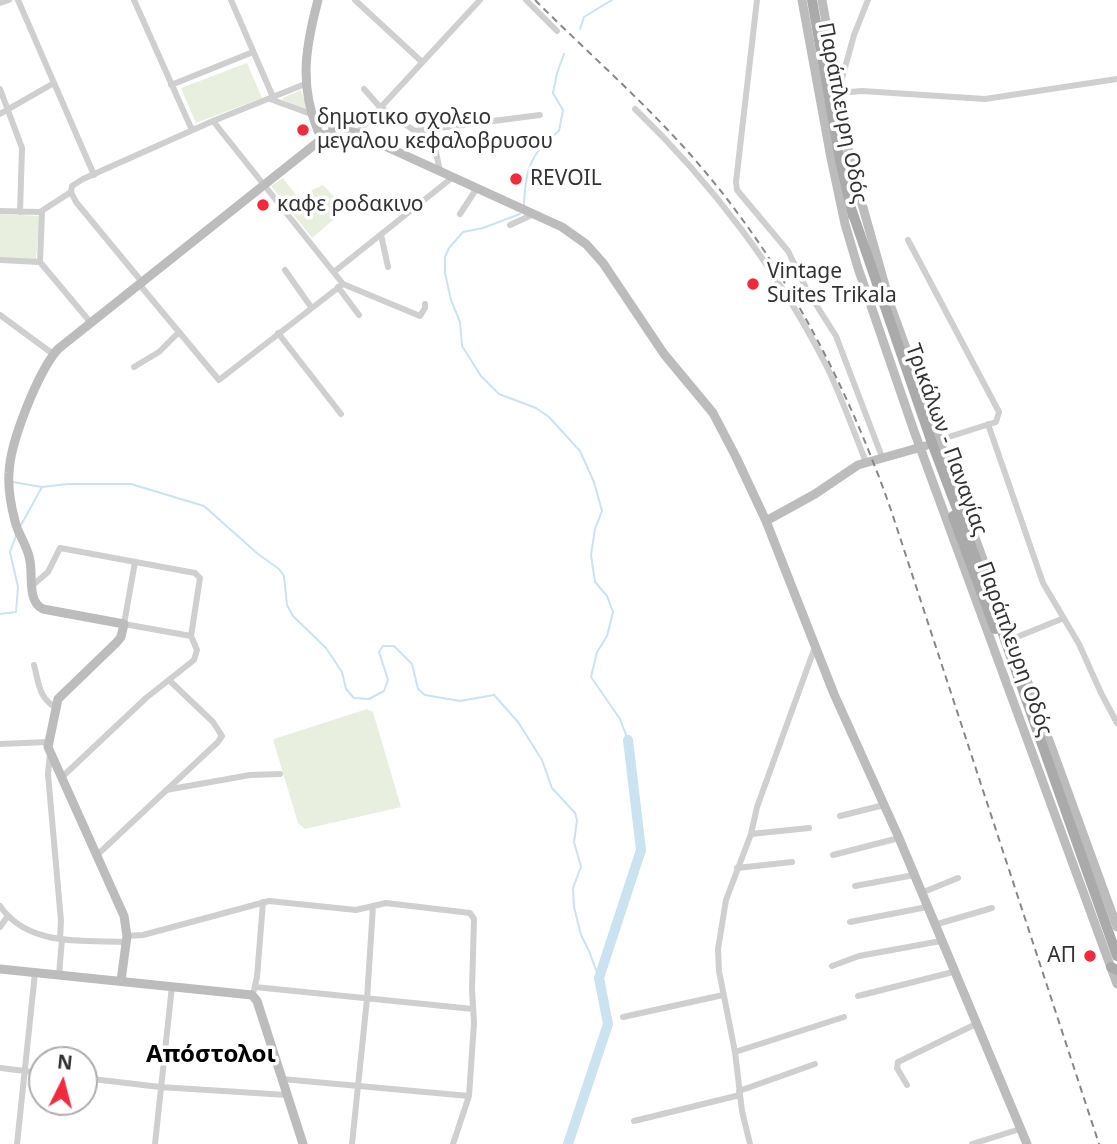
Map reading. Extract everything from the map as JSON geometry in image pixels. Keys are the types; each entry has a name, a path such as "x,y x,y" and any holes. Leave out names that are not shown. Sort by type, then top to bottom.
{"main road":[{"name":"Τρικάλων - Παναγίας","path":"812,0 840,160 868,275 990,619 1017,678 1117,956"},
{"path":"1094,922 1101,911"}],"street":[{"path":"0,3 9,0"},
{"path":"18,0 94,175"},
{"path":"134,0 192,131"},
{"path":"231,0 271,98 323,124 355,132 575,235 603,263 664,354 713,413 766,521 815,647 899,838 1027,1144"},
{"path":"191,636 39,608 34,601 30,559 18,532 11,498 10,464 37,384 53,354 315,144 323,124 307,97 305,84 309,39 318,0"},
{"path":"355,0 422,62"},
{"path":"355,132 480,0"},
{"path":"526,0 557,30"},
{"path":"757,0 737,190 788,251 808,292 836,336 882,457"},
{"name":"Παράπλευρη Οδός","path":"802,0 845,224 858,268 1012,639 1117,927"},
{"name":"Παράπλευρη Οδός","path":"822,0 852,165 876,259 930,444 1117,984"},
{"path":"868,0 854,34 838,93 862,91 985,99 1117,79"},
{"path":"171,85 253,52"},
{"path":"3,112 54,83"},
{"path":"0,211 42,212 71,192 76,183 214,121 305,84"},
{"path":"0,89 3,112 22,148 20,212"},
{"path":"364,89 380,107 415,131 540,115"},
{"path":"635,109 719,200 787,297 826,367 866,462"},
{"path":"214,121 335,271 340,286 359,315"},
{"path":"430,129 440,172"},
{"path":"335,271 453,177"},
{"path":"460,214 477,188"},
{"path":"71,192 178,333 219,380 340,286"},
{"path":"42,212 40,262 91,323"},
{"path":"510,225 534,214"},
{"path":"381,235 388,267"},
{"path":"766,521 866,462 988,425 998,418 997,405 908,240"},
{"path":"0,260 40,262"},
{"path":"285,270 311,307"},
{"path":"340,286 420,316 425,304"},
{"path":"0,315 53,354"},
{"path":"134,367 159,352 178,333"},
{"path":"278,333 341,414"},
{"path":"988,425 1038,571 1049,595 1079,643 1117,723"},
{"path":"33,585 48,572 60,548 198,574 200,578 191,636 197,650 194,660 146,698 61,778"},
{"path":"121,981 127,939 124,916 50,753 48,742 60,696 121,637 135,562"},
{"path":"1012,639 1064,618"},
{"path":"750,1144 723,995 718,958 719,933 726,900 751,834 757,807 815,647"},
{"path":"34,665 39,689 48,703 56,708"},
{"path":"96,856 222,736 213,722 169,680"},
{"path":"0,744 48,742"},
{"path":"50,753 48,774 61,921 59,975"},
{"path":"166,790 250,775 280,774"},
{"path":"840,816 884,805"},
{"path":"751,834 809,828"},
{"path":"833,855 899,838"},
{"path":"737,868 792,862"},
{"path":"855,886 914,876"},
{"path":"921,893 958,878"},
{"path":"0,906 8,917 40,936 61,939 127,939 263,902 277,901 356,910 386,903 470,913 473,915 474,1009 469,1096 453,1144"},
{"path":"263,902 253,991 303,1144"},
{"path":"352,1144 367,999 373,906"},
{"path":"850,922 927,907"},
{"path":"934,925 992,908"},
{"path":"0,927 8,917"},
{"path":"832,966 859,956 941,942"},
{"path":"0,969 172,986 474,1009"},
{"path":"858,996 953,972"},
{"path":"16,1144 35,973"},
{"path":"155,1144 172,986"},
{"path":"623,1017 723,995"},
{"path":"735,1052 844,1017"},
{"path":"907,1085 897,1068 898,1062 976,1024"},
{"path":"634,1121 739,1093 815,1064"},
{"path":"0,1068 28,1071"},
{"path":"282,1079 469,1096"},
{"path":"98,1080 160,1087 287,1095"},
{"path":"972,1144 1020,1129"}],"green space":[{"path":"247,63 262,98 196,123 181,88"},
{"path":"301,90 307,110 282,100 283,98"},
{"path":"283,178 299,199 309,196 310,191 323,185 346,209 312,238 271,186"},
{"path":"0,214 40,216 36,259 0,258"},
{"path":"367,709 373,712 401,807 305,829 298,823 274,739"}],"waterway":[{"path":"580,29 584,17 612,0"},
{"path":"524,206 531,163 541,147 559,131 563,110 553,93 564,54"},
{"path":"520,214 483,228 463,232 445,257 445,273 451,300 460,322 462,346 481,376 499,394 536,408 549,417 580,451 594,482 602,511 595,529 591,555 595,582 607,596 613,612 607,636 597,652 591,677 620,719 628,740"},
{"path":"13,482 42,487 68,484 131,484 204,506 279,569 284,576 287,605 293,616 326,648 342,672 346,689 354,698 369,699 384,691 388,680 379,652 383,646 394,646 412,664 418,689 425,695 460,701 494,695 518,722 542,760 552,788 575,813 577,820 574,842 581,867 573,888 574,907 581,935 599,978"},
{"path":"21,525 42,487"},
{"path":"0,614 16,612 18,587 10,552 17,533"},
{"path":"568,1144 608,1024 599,978 641,850 628,740"}],"railway":[{"path":"535,0 652,113 722,193 781,277 831,367 873,461 891,510 1099,1144"}],"place":[{"name":"δημοτικο σχολειο μεγαλου κεφαλοβρυσου","path":"303,130"},
{"name":"REVOIL","path":"516,179"},
{"name":"καφε ροδακινο","path":"263,205"},
{"name":"Vintage Suites Trikala","path":"753,284"},
{"name":"ΑΠ","path":"1090,956"}],"district":[{"name":"Απόστολοι","path":"211,1055"}]}
